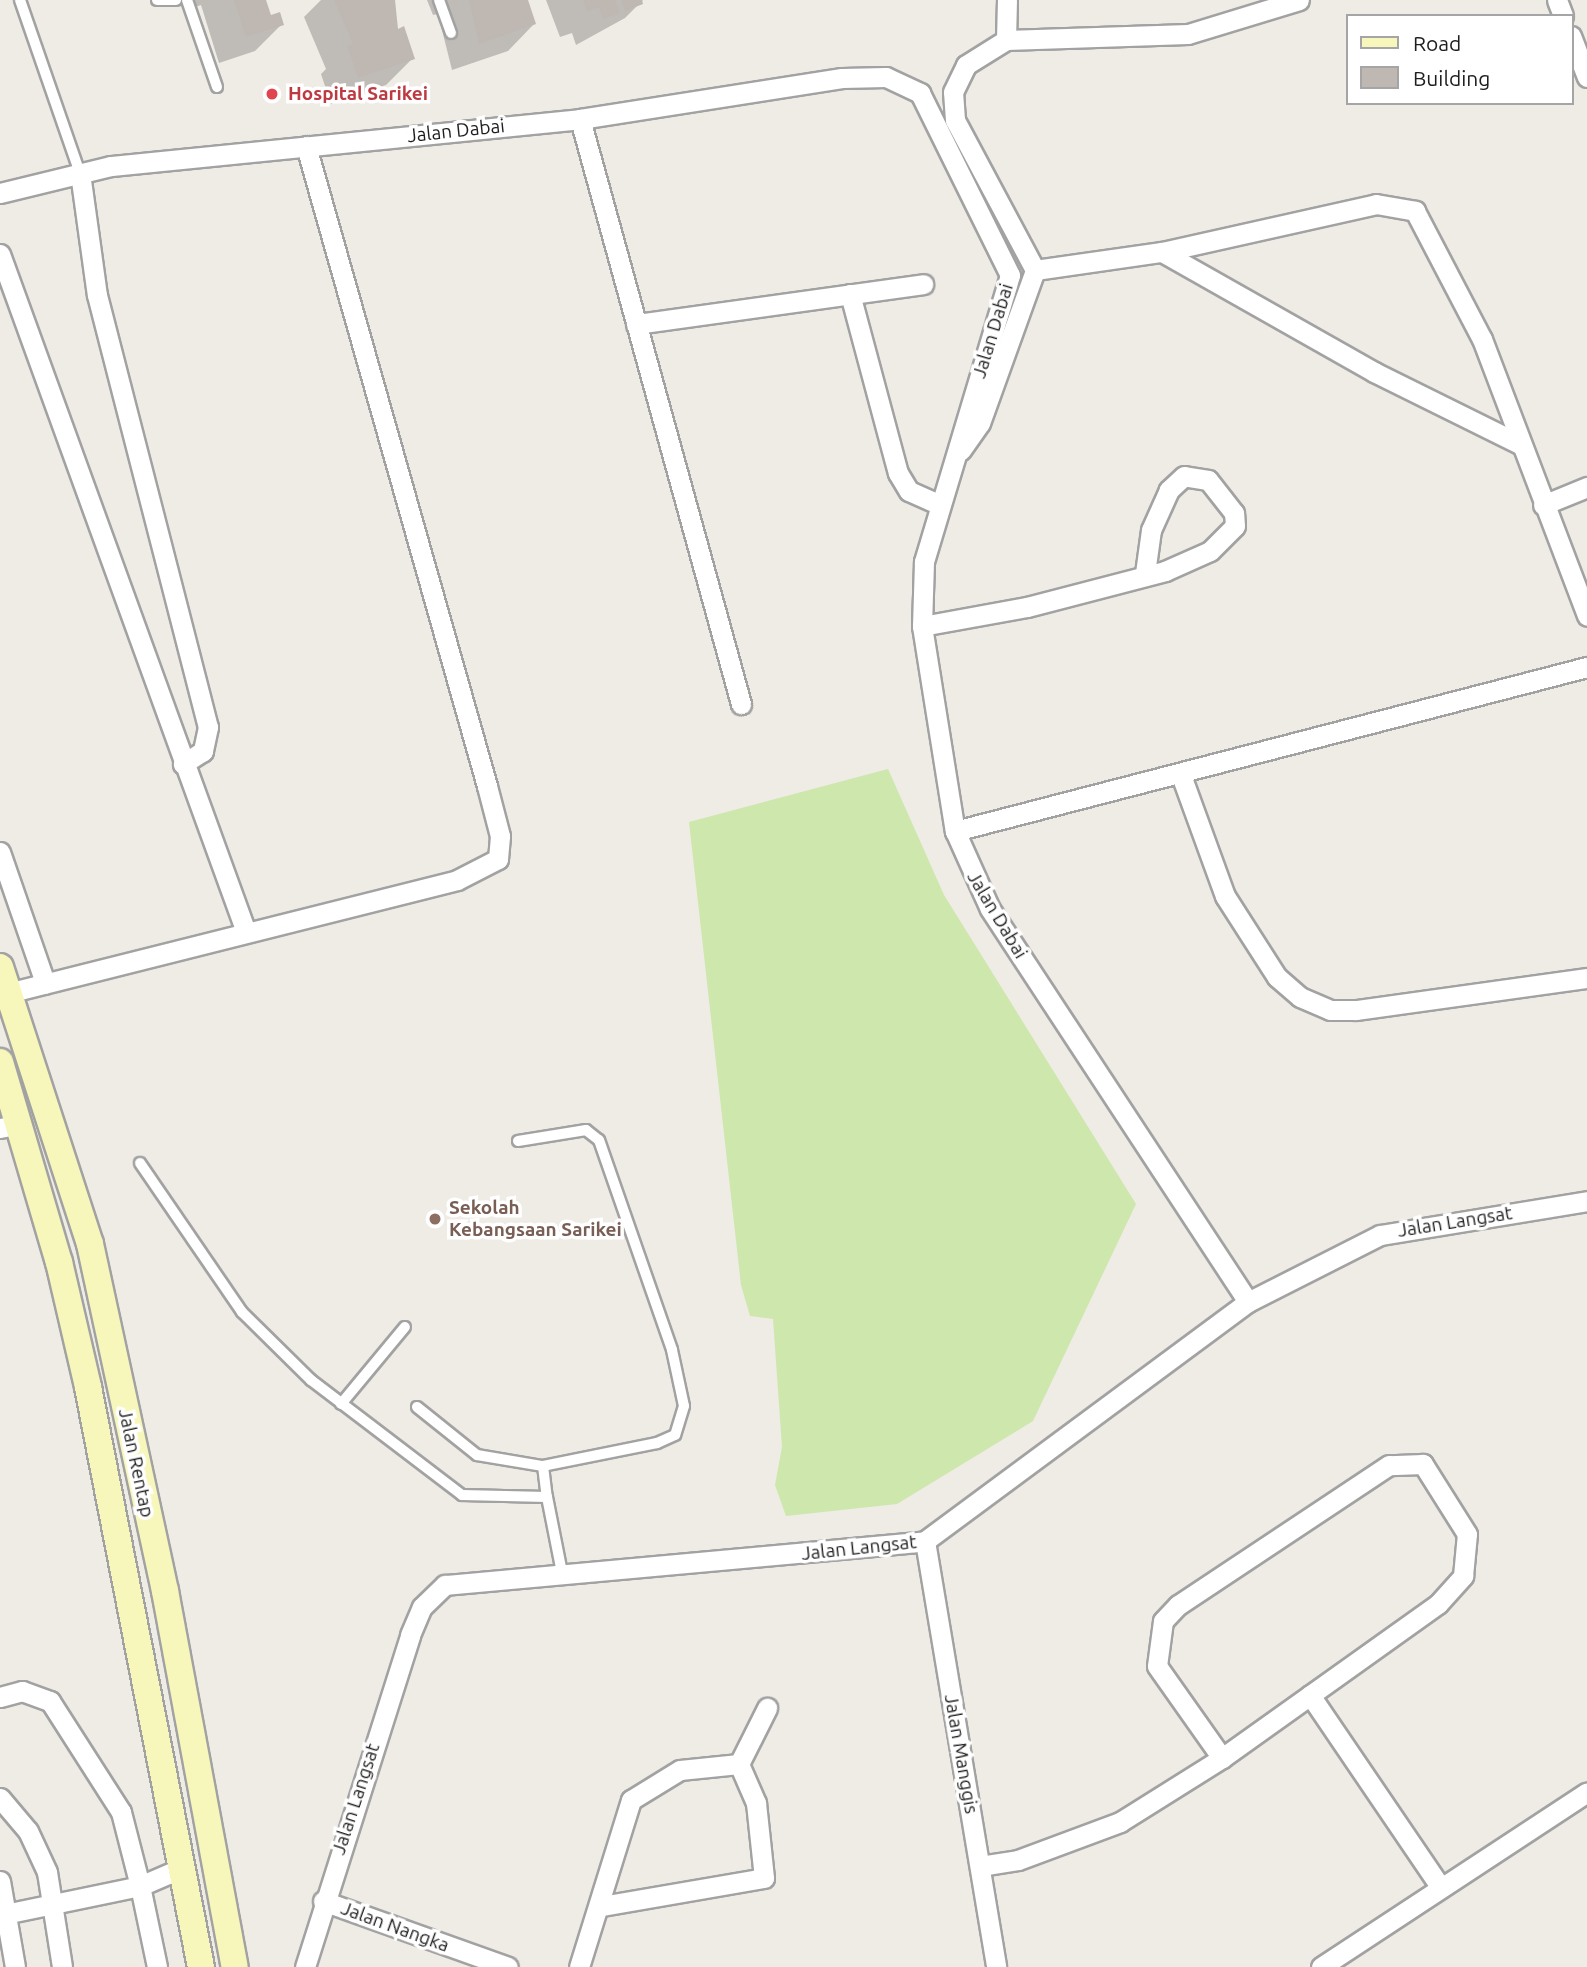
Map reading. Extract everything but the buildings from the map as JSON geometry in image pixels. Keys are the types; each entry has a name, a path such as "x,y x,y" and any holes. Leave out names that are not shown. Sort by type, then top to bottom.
{"main road":[{"name":"Jalan Rentap","path":"0,967 90,1244 164,1591 235,1967"},
{"name":"Jalan Rentap","path":"0,1062 10,1126 88,1387 184,1867 201,1967"}],"street":[{"path":"1006,40 1007,0"},
{"path":"960,451 980,423 1035,270 951,105 966,65 1006,40 1178,35 1299,0"},
{"path":"1573,42 1587,77"},
{"name":"Jalan Dabai","path":"0,194 80,173 306,146 580,119 862,76 905,81 920,93 1010,275 963,421 960,451 938,504 924,562 922,626 955,831 989,909 1248,1302"},
{"path":"580,119 741,704"},
{"path":"8,993 457,880 498,859 500,836 487,786 306,146"},
{"path":"80,173 97,295 208,727 203,751 183,764"},
{"path":"1035,270 1162,251 1376,204 1415,211 1451,270 1587,616"},
{"path":"1162,251 1374,372 1520,444"},
{"path":"0,254 246,932"},
{"path":"636,324 923,284"},
{"path":"850,294 898,473 909,491 938,504"},
{"path":"922,626 1027,607 1144,573 1210,551 1235,526 1234,513 1208,480 1184,476 1169,489 1150,530 1144,573"},
{"path":"1543,505 1587,487"},
{"path":"955,831 1181,775 1587,667"},
{"path":"1181,775 1225,896 1277,977 1300,997 1330,1010 1356,1010 1587,978"},
{"path":"0,852 45,983"},
{"name":"Jalan Langsat","path":"305,1967 323,1901 411,1635 433,1592 463,1581 925,1541 1248,1302 1380,1235 1587,1201"},
{"path":"980,1866 1018,1860 1120,1822 1222,1758 1438,1604 1463,1576 1467,1534 1423,1464 1389,1465 1178,1605 1163,1621 1157,1665 1222,1758"},
{"name":"Jalan Manggis","path":"925,1541 996,1967"},
{"path":"0,1697 22,1691 50,1702 121,1812 158,1967"},
{"path":"1310,1695 1440,1886"},
{"path":"739,1764 767,1708"},
{"path":"602,1906 764,1878 756,1803 739,1764"},
{"path":"579,1967 602,1906 623,1823 641,1789 680,1770 739,1764"},
{"path":"1321,1967 1440,1886 1587,1792"},
{"path":"0,1798 41,1856 62,1967"},
{"path":"4,1914 51,1909 140,1886 184,1867"},
{"path":"0,1881 15,1967"},
{"name":"Jalan Nangka","path":"323,1901 508,1967"}],"lane":[{"path":"20,0 80,173"},
{"path":"157,0 176,0"},
{"path":"187,0 217,87"},
{"path":"439,0 451,33"},
{"path":"417,1407 477,1455 543,1466 657,1443 675,1435 684,1406 668,1337 600,1140 586,1130 518,1141"},
{"path":"140,1163 242,1312 273,1348 341,1404 462,1495 547,1497"},
{"path":"341,1404 405,1327"},
{"path":"543,1466 562,1573"}],"green space":[{"path":"888,769 944,895 1136,1204 1033,1421 897,1504 786,1516 775,1485 782,1447 773,1319 750,1316 741,1285 689,822"}],"place":[{"name":"Hospital Sarikei","path":"272,94"},
{"name":"Sekolah Kebangsaan Sarikei","path":"435,1219"}]}
